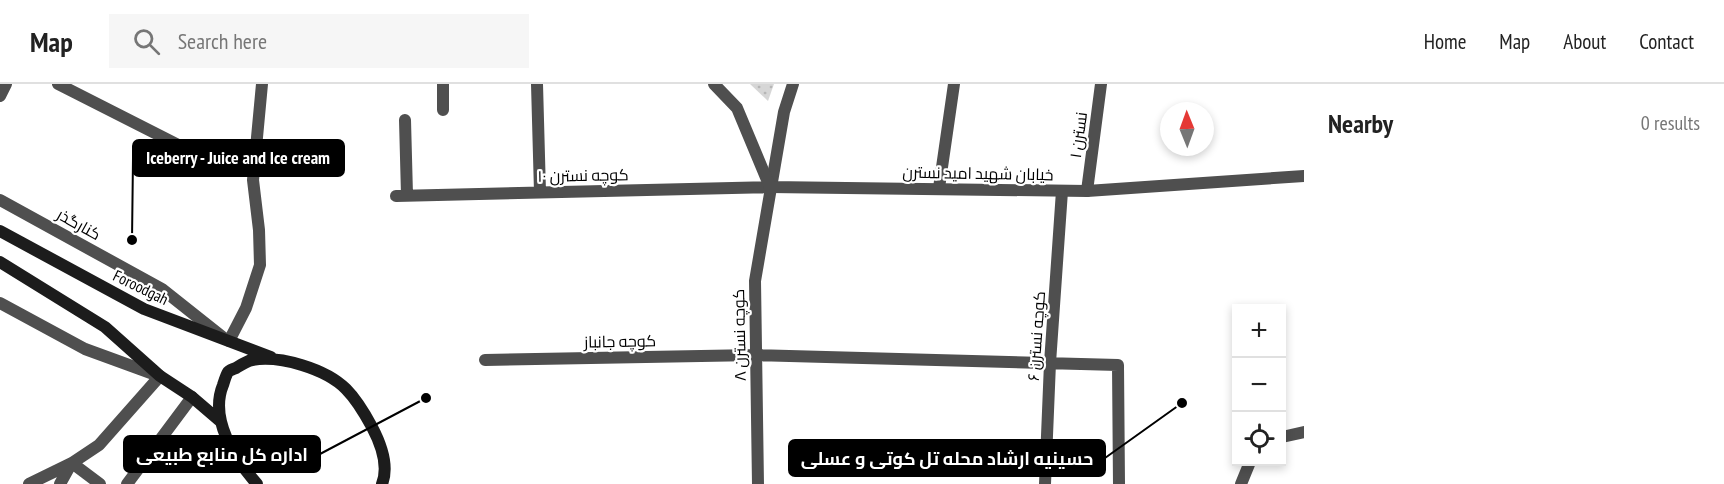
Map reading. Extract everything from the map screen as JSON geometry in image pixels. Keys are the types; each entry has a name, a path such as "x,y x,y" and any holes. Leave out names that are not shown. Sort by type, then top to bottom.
{"main road":[{"name":"Foroodgah","path":"0,231 144,309 330,378 345,388 356,400 375,432 383,453 384,482"},
{"path":"0,262 105,327 160,376 192,397 220,421"},
{"path":"257,484 237,458 220,421 218,396 228,372 250,360 275,359"}],"street":[{"path":"0,96 6,84"},
{"path":"57,84 206,159"},
{"path":"229,341 246,309 260,265 254,180 261,84"},
{"path":"442,84 443,110"},
{"path":"537,84 540,192"},
{"path":"714,84 737,108 770,187"},
{"name":"کوچه نسترن ۸","path":"758,484 754,281 784,112 793,84"},
{"path":"939,188 954,84"},
{"name":"نسترن ۱","path":"1087,191 1101,84"},
{"name":"کوچه نسترن ۱۰","path":"405,120 402,196 770,187"},
{"name":"خیابان شهید امید نسترن","path":"770,187 1087,191 1304,176"},
{"name":"کوچه نسترن ۶","path":"1045,484 1050,363 1062,191"},
{"name":"کنارگذر","path":"0,200 162,289 229,341"},
{"path":"0,303 85,349 160,376 99,445 72,463 28,484"},
{"name":"کوچه جانباز","path":"485,360 756,355 1118,365 1119,484"},
{"path":"127,484 192,397"},
{"path":"1286,436 1304,432"},
{"path":"60,484 72,463"},
{"path":"72,463 100,484"},
{"path":"1241,484 1248,466"}],"shaded area":[{"path":"750,84 774,84 768,101"}],"place":[{"name":"Iceberry - Juice and Ice cream","path":"132,240"},
{"name":"اداره کل منابع طبیعی","path":"426,398"},
{"name":"حسینیه ارشاد محله تل کوتی و عسلی","path":"1182,403"}]}
